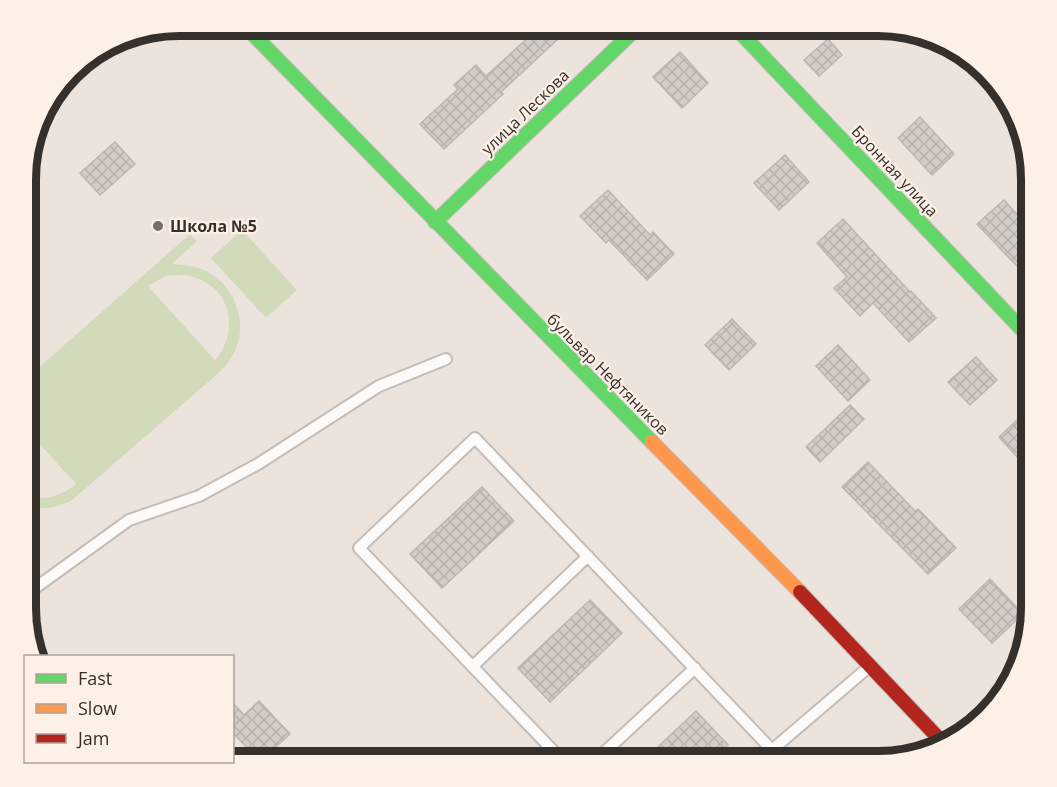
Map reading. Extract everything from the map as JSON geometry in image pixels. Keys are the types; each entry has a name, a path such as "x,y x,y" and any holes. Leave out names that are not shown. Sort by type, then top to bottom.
{"street":[{"name":"бульвар Нефтяников","path":"255,36 435,222 872,665 938,737"},
{"name":"улица Лескова","path":"435,222 629,36"},
{"name":"Бронная улица","path":"743,36 1021,328"}],"lane":[{"path":"36,587 129,520 199,496 258,464 379,386 446,359"},
{"path":"554,751 359,548 475,438 772,750 872,665"},
{"path":"473,666 588,556"},
{"path":"606,751 694,668"}],"green space":[{"path":"242,230 297,290 266,318 211,258"},
{"path":"190,234 197,241 172,264 204,270 222,283 235,302 238,312 240,335 237,346 222,370 71,501 54,507 36,508 36,497 65,492 76,484 36,440 36,370","holes":["166,276 190,276 212,287 226,305 229,316 227,339 215,360 148,286"]}],"building":[{"path":"530,36 561,36 444,149 420,124 458,89 454,85 476,65 486,76"},
{"path":"828,39 842,55 819,76 804,60"},
{"path":"680,52 708,83 682,108 653,77"},
{"path":"920,117 954,154 932,175 898,138"},
{"path":"115,142 135,164 100,195 80,173"},
{"path":"785,155 809,182 779,210 754,183"},
{"path":"608,190 650,235 653,232 674,254 647,280 609,240 606,243 580,216"},
{"path":"1004,200 1021,219 1021,270 977,224"},
{"path":"843,219 936,318 909,342 873,303 860,316 834,288 847,277 817,243"},
{"path":"732,319 756,344 729,370 705,345"},
{"path":"838,345 870,380 848,401 816,366"},
{"path":"976,357 997,380 970,405 948,382"},
{"path":"850,405 864,419 820,462 806,447"},
{"path":"1021,416 1021,461 999,437"},
{"path":"868,462 915,511 918,509 956,548 928,574 842,487"},
{"path":"482,487 514,521 442,588 410,554"},
{"path":"990,579 1021,612 1021,616 992,643 959,609"},
{"path":"590,600 622,633 550,702 518,668"},
{"path":"259,701 290,734 271,751 250,751 234,734 234,704 244,715"},
{"path":"696,711 728,745 721,751 654,751"}],"traffic: fast":[{"path":"255,36 652,442"},
{"path":"435,222 629,36"},
{"path":"743,36 1021,328"}],"traffic: slow":[{"path":"652,442 800,592"}],"traffic: jam":[{"path":"800,592 938,737"}],"place":[{"name":"Школа №5","path":"158,226"}]}
